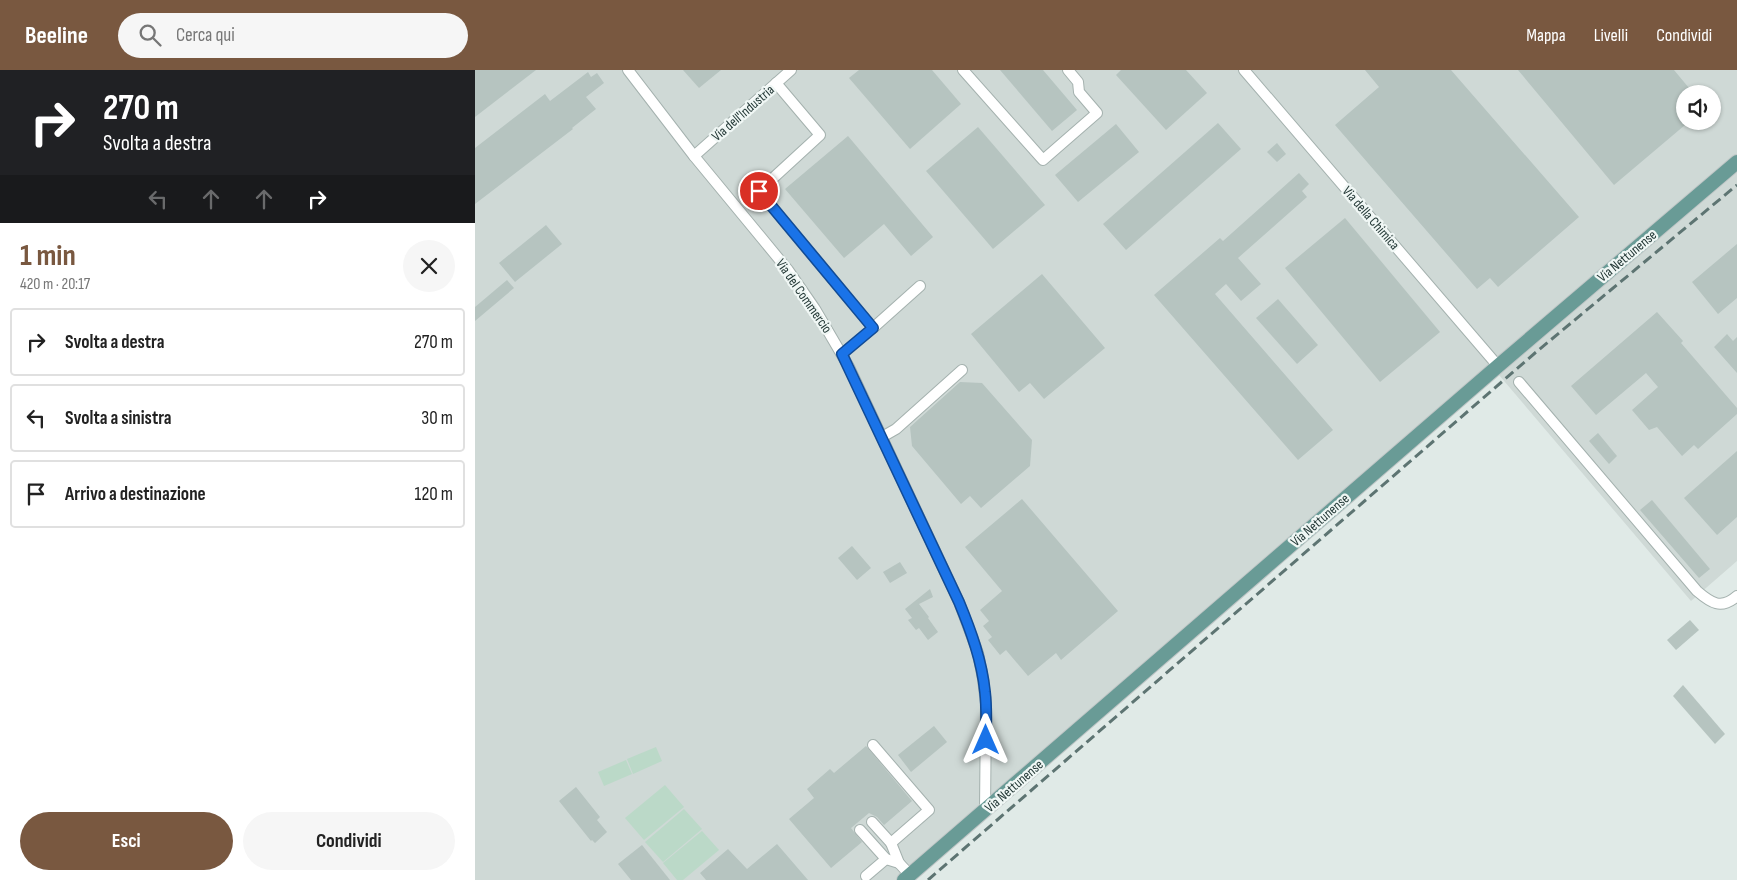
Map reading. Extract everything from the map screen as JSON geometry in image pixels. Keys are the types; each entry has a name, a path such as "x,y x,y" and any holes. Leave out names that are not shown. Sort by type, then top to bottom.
{"main road":[{"name":"Via Nettunense","path":"907,878 1497,366 1737,162"}],"street":[{"name":"Via del Commercio","path":"628,70 694,156 787,270 815,309 842,354 882,437 959,602 978,653 986,704 985,811"},
{"name":"Via dell'Industria","path":"694,156 791,70"},
{"path":"967,71 1043,160 1097,113 1079,92 1079,82 1068,70"},
{"name":"Via della Chimica","path":"1244,70 1497,366"},
{"path":"776,83 820,136 759,191 873,328"},
{"path":"842,354 920,286"},
{"path":"882,437 897,429 962,370"},
{"path":"1519,382 1697,591 1709,601 1719,604 1729,603 1737,596"},
{"path":"873,746 929,810 891,843"},
{"path":"872,822 891,843 907,878"},
{"path":"860,830 886,859 899,863"},
{"path":"866,876 886,859"}],"shaded area":[{"path":"475,70 1737,70 1737,561 1691,601 1499,375 914,880 475,880"}],"green space":[{"path":"656,747 662,761 633,774 627,759"},
{"path":"626,760 632,774 604,786 598,772"},
{"path":"665,785 684,807 644,840 625,818"},
{"path":"684,809 702,829 663,862 645,842"},
{"path":"702,831 719,850 683,880 677,880 663,863"}],"building":[{"path":"475,70 536,70 475,117"},
{"path":"683,70 721,70 699,88"},
{"path":"859,70 932,70 961,104 910,149 849,78"},
{"path":"1000,70 1043,70 1077,110 1052,131"},
{"path":"1121,70 1186,70 1207,93 1166,130 1116,75"},
{"path":"1365,70 1451,70 1579,217 1498,287 1490,278 1477,289 1335,125 1379,87"},
{"path":"1518,70 1674,70 1686,85 1676,85 1676,130 1679,130 1614,185"},
{"path":"588,72 591,77 597,73 604,83 586,97 596,109 573,129 475,204 475,148 545,94 550,101"},
{"path":"1218,123 1241,149 1126,250 1103,224"},
{"path":"1116,124 1139,152 1078,202 1055,175"},
{"path":"978,127 1045,205 993,249 926,171"},
{"path":"848,136 933,237 911,256 884,224 844,258 785,189"},
{"path":"1277,143 1286,154 1277,162 1267,152"},
{"path":"1299,173 1309,184 1302,191 1307,197 1238,258 1261,284 1241,301 1226,284 1215,294 1333,430 1298,460 1154,295 1220,238 1223,241"},
{"path":"1345,218 1440,332 1380,382 1285,268"},
{"path":"546,225 562,244 515,282 499,263"},
{"path":"1737,244 1737,298 1718,314 1692,282"},
{"path":"1042,274 1105,348 1044,399 1030,383 1019,392 971,334"},
{"path":"507,280 514,288 475,321 475,307"},
{"path":"1278,299 1318,345 1297,364 1256,318"},
{"path":"1657,312 1737,408 1737,414 1698,449 1694,445 1682,456 1657,427 1649,430 1632,410 1658,387 1646,373 1596,415 1571,386"},
{"path":"1727,334 1733,341 1737,337 1737,373 1714,347"},
{"path":"960,382 982,383 1032,440 1030,466 981,508 970,496 961,504 912,446 910,427"},
{"path":"1598,433 1617,456 1609,464 1589,441"},
{"path":"1737,451 1737,517 1717,535 1684,498"},
{"path":"1022,499 1118,611 1061,660 1056,653 1028,676 1006,650 1000,655 988,640 992,637 983,626 989,621 980,610 1002,591 965,547"},
{"path":"1652,500 1710,569 1699,578 1640,510"},
{"path":"852,546 871,568 857,580 838,558"},
{"path":"900,562 907,573 890,583 883,572"},
{"path":"930,589 933,597 919,604 938,632 928,640 919,628 916,630 908,620 912,618 905,609"},
{"path":"1690,620 1699,630 1676,650 1667,640"},
{"path":"1683,685 1725,734 1715,744 1673,696"},
{"path":"934,726 947,742 911,772 898,755"},
{"path":"866,746 912,801 884,825 877,817 869,813 851,828 862,842 831,868 789,819 814,798 807,789 830,769 834,773"},
{"path":"576,787 600,817 597,820 607,832 595,843 591,841 559,801"},
{"path":"777,844 808,880 706,880 700,873 728,849 747,869"},
{"path":"642,845 670,880 631,880 618,864"}],"railway":[{"path":"928,880 1535,353 1737,185"}],"route":[{"path":"759,191 873,328 842,354 970,628 978,653 985,692 986,740"}]}
